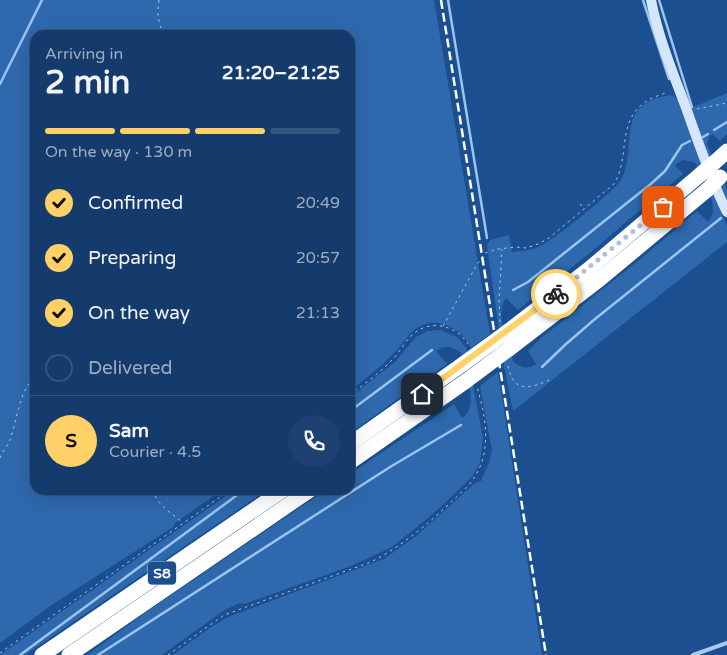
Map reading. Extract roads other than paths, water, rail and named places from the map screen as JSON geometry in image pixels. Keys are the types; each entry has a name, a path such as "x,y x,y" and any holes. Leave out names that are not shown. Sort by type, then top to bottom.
{"highway":[{"path":"355,459 471,384 509,349 600,279 707,190 720,170 727,151"},
{"path":"355,440 507,332 589,269 701,174 720,170"},
{"name":"S8","path":"42,655 276,495"},
{"name":"S8","path":"68,655 303,495"}],"street":[{"path":"651,0 678,88 718,196 727,212"}],"lane":[{"path":"693,655 727,643"}],"waterway":[{"path":"0,84 42,0"},
{"path":"448,0 487,238"},
{"path":"643,0 669,79"},
{"path":"659,0 692,107"},
{"path":"714,130 727,122"},
{"path":"703,137 708,134"},
{"path":"513,290 528,282 652,183 665,171 682,145 690,141"},
{"path":"542,367 595,319 721,218"},
{"path":"355,407 432,350"},
{"path":"355,490 461,425"},
{"path":"20,655 237,495"},
{"path":"98,655 347,495"}],"railway":[{"path":"441,0 546,655"}]}
